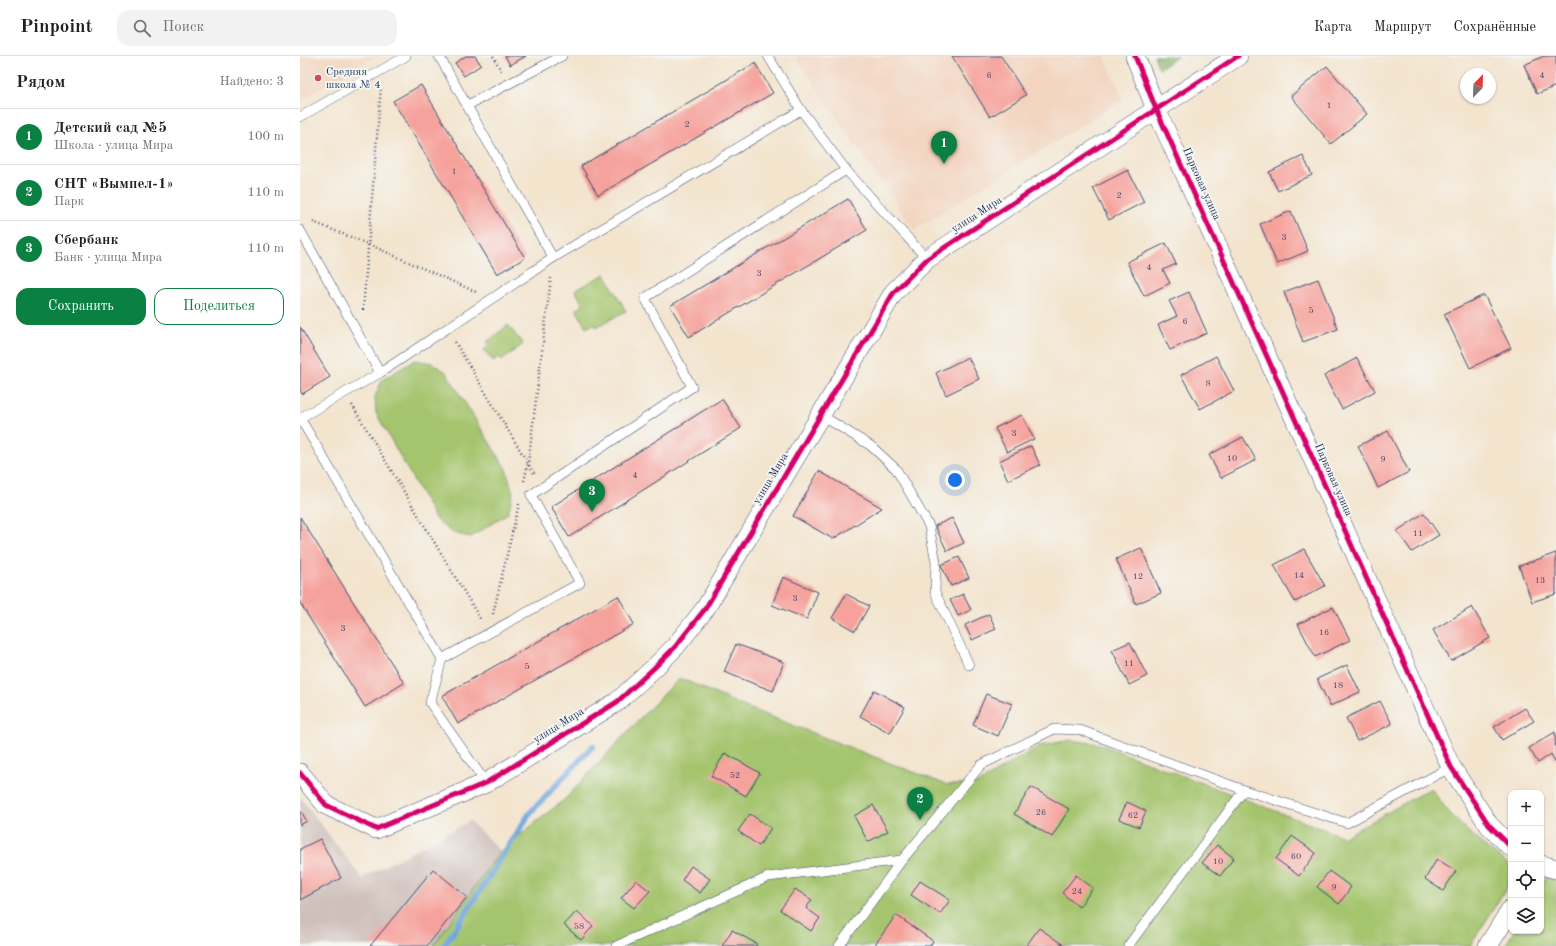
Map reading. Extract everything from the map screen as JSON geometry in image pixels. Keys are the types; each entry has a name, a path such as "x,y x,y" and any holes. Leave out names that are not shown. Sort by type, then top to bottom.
{"street":[{"name":"Парковая улица","path":"1135,56 1156,109 1451,767 1490,824 1508,844"},
{"name":"улица Мира","path":"300,775 326,805 376,829 486,783 617,702 675,647 705,609 894,292 927,259 1238,56"},
{"path":"1544,866 1556,869"},
{"path":"1488,946 1508,914"}],"lane":[{"path":"300,117 406,56"},
{"path":"439,56 553,258"},
{"path":"468,105 562,56"},
{"path":"768,56 801,110 846,170 927,259"},
{"path":"486,783 430,703 442,659 300,418 380,373 553,258 801,110"},
{"path":"442,659 580,583 531,495 692,387 645,298 846,170"},
{"path":"300,230 380,373"},
{"path":"821,416 871,446 896,470 929,526 936,562 935,592 969,665"},
{"path":"839,946 902,860 981,765 1054,729 1080,730 1244,790 1347,823 1451,767"},
{"path":"1128,946 1244,790"},
{"path":"616,946 768,877 902,860"}],"path":[{"path":"361,338 382,70"},
{"path":"307,219 368,244 492,299"},
{"path":"523,486 528,464 553,258"},
{"path":"447,329 542,487"},
{"path":"345,393 489,633"},
{"path":"489,633 519,501"}],"shaded area":[{"name":"Средняя школа № 4","path":"300,56 374,56 300,101"},
{"path":"795,56 1104,56 1123,99 914,230"},
{"path":"300,797 362,878 470,821 500,851 433,946 300,946"}],"green space":[{"path":"1154,56 1179,56 1159,69"},
{"path":"605,274 626,311 596,327 594,324 586,328 576,309 583,305 575,290"},
{"path":"508,325 523,344 502,361 499,356 493,361 484,350 489,345 487,342"},
{"path":"415,360 432,363 446,372 506,469 513,493 508,513 471,537 453,533 436,520 376,413 375,397 382,380"},
{"path":"680,678 743,706 947,785 977,784 1039,746 1071,740 1099,744 1344,837 1431,788 1448,811 1468,831 1508,864 1508,886 1470,946 433,946 500,851 565,799 645,713"},
{"path":"1547,877 1556,879 1556,946 1505,946 1512,934 1544,934 1544,882"}],"building":[{"path":"466,56 475,56 481,65 464,76 455,63"},
{"path":"505,56 526,56 510,65"},
{"path":"952,56 1001,56 1026,95 990,117"},
{"path":"1544,56 1556,56 1556,86 1537,94 1524,65"},
{"path":"755,63 773,93 598,195 581,166"},
{"path":"1327,66 1367,114 1331,144 1291,96"},
{"path":"421,85 525,258 497,274 393,101"},
{"path":"1303,156 1312,175 1278,191 1269,172"},
{"path":"1128,170 1144,202 1109,220 1093,188"},
{"path":"848,199 867,230 689,337 670,306"},
{"path":"1291,211 1308,251 1277,264 1260,224"},
{"path":"1166,243 1176,264 1163,270 1170,283 1144,296 1127,262"},
{"path":"1318,279 1338,329 1303,342 1284,292"},
{"path":"1189,292 1207,333 1170,350 1158,325 1177,316 1169,301"},
{"path":"1484,295 1511,348 1470,368 1444,314"},
{"path":"300,327 330,377 302,394 300,390"},
{"path":"1216,356 1234,391 1200,409 1181,375"},
{"path":"968,357 979,379 946,395 936,373"},
{"path":"1357,358 1375,391 1342,409 1324,376"},
{"path":"722,399 741,428 569,537 551,507"},
{"path":"1022,415 1034,439 1007,452 995,428"},
{"path":"1388,431 1409,472 1378,488 1358,446"},
{"path":"1243,437 1256,460 1221,478 1209,455"},
{"path":"1031,446 1040,465 1008,480 999,461"},
{"path":"819,471 882,508 833,539 793,516"},
{"path":"1424,513 1439,535 1412,552 1397,531"},
{"path":"300,517 404,683 365,707 300,603"},
{"path":"952,518 964,543 947,551 935,526"},
{"path":"1141,548 1161,593 1136,604 1116,559"},
{"path":"1304,549 1325,586 1295,602 1274,565"},
{"path":"1556,553 1556,594 1532,602 1519,566"},
{"path":"959,557 969,578 951,586 941,565"},
{"path":"783,577 818,592 807,619 772,605"},
{"path":"846,594 869,606 855,631 832,618"},
{"path":"963,594 971,610 958,616 950,600"},
{"path":"618,596 634,624 458,724 442,696"},
{"path":"1333,607 1350,640 1315,657 1298,624"},
{"path":"1472,607 1490,638 1451,661 1433,630"},
{"path":"989,614 996,629 972,640 965,625"},
{"path":"1130,642 1147,676 1129,685 1112,650"},
{"path":"736,644 784,662 773,691 724,672"},
{"path":"1347,665 1360,692 1330,706 1317,679"},
{"path":"874,690 905,707 890,733 860,716"},
{"path":"986,694 1012,704 998,736 973,725"},
{"path":"1380,701 1392,724 1357,741 1346,718"},
{"path":"1525,708 1534,721 1502,740 1494,727"},
{"path":"1555,732 1556,763 1551,754 1538,763 1529,748"},
{"path":"725,753 760,773 746,796 711,776"},
{"path":"1031,787 1069,809 1052,837 1014,814"},
{"path":"1127,802 1146,811 1139,827 1119,819"},
{"path":"873,805 888,831 868,842 854,816"},
{"path":"300,810 307,821 300,825"},
{"path":"750,814 771,828 759,846 738,831"},
{"path":"1292,836 1316,853 1299,876 1276,859"},
{"path":"320,839 341,878 300,900 300,849"},
{"path":"1217,845 1234,858 1220,876 1202,863"},
{"path":"1437,859 1456,871 1443,891 1425,879"},
{"path":"691,866 710,879 700,893 682,880"},
{"path":"433,869 467,897 427,946 370,946"},
{"path":"1329,871 1351,887 1339,904 1317,887"},
{"path":"1076,875 1093,888 1079,907 1062,893"},
{"path":"636,880 650,891 634,908 621,898"},
{"path":"920,881 950,900 940,914 911,895"},
{"path":"795,889 812,900 806,908 820,918 811,931 780,910"},
{"path":"577,911 593,926 581,940 564,925"},
{"path":"896,915 933,941 930,946 874,946"},
{"path":"1039,928 1065,946 1026,946"},
{"path":"732,930 757,944 756,946 722,946"}],"waterway":[{"path":"444,946 530,813 593,746"}],"cycle path":[{"path":"1135,56 1156,109 1451,767 1489,825 1508,844"},
{"path":"300,773 326,805 376,829 486,783 617,702 675,647 705,609 894,292 927,259 1238,56"}],"place":[{"name":"Средняя школа № 4","path":"318,78"},
{"name":"Детский сад №5","path":"944,164"},
{"name":"Сбербанк","path":"592,512"},
{"name":"СНТ «Вымпел-1»","path":"920,820"}]}
